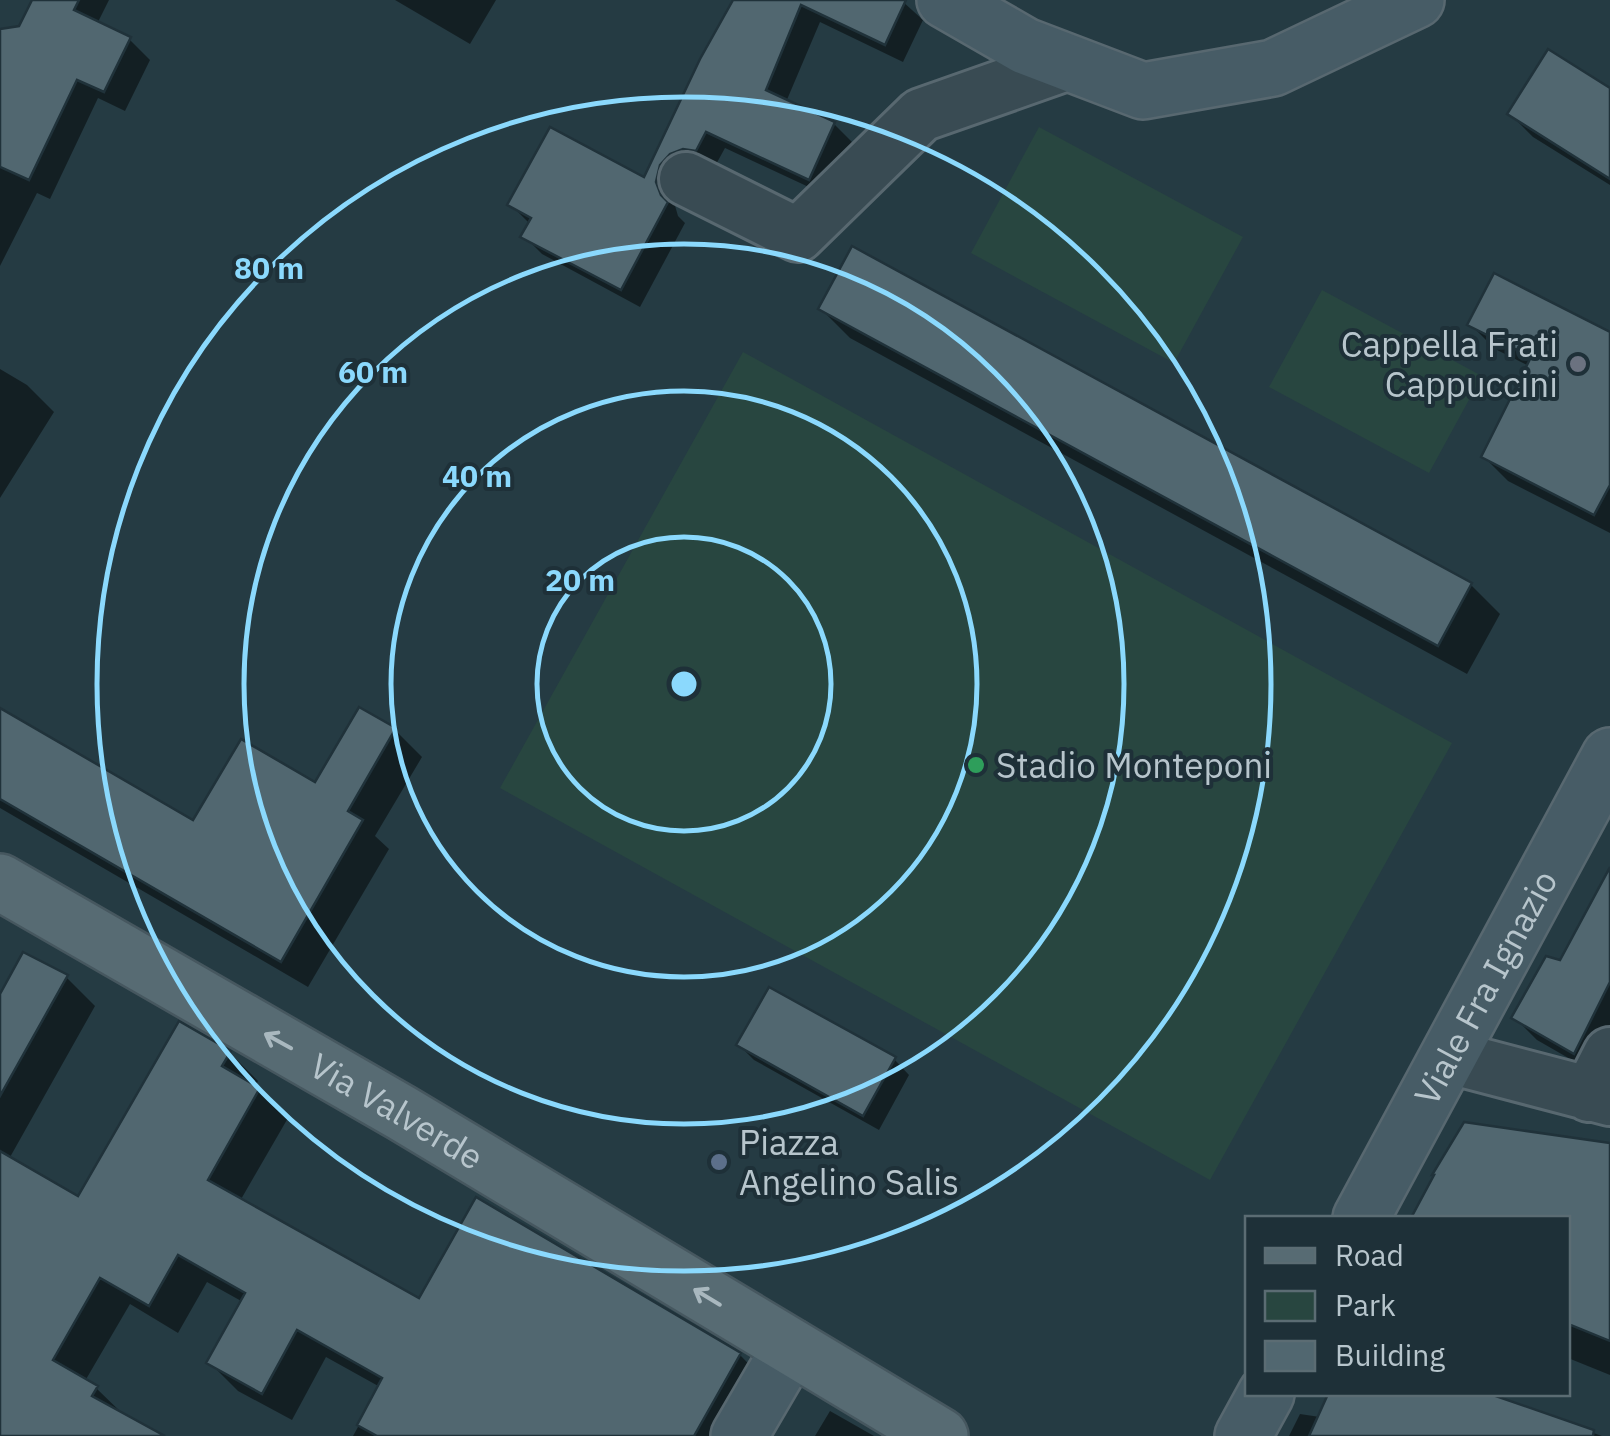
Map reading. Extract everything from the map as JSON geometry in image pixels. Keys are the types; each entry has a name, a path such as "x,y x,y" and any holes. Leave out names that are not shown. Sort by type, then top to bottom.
{"main road":[{"name":"Via Valverde","path":"0,882 402,1113 940,1436"}],"street":[{"path":"945,0 1025,46 1143,91 1273,68 1416,0"},
{"path":"686,179 798,235 922,115 1069,63"},
{"name":"Viale Fra Ignazio","path":"1362,1216 1610,756"},
{"path":"1450,1056 1603,1083"},
{"path":"739,1436 790,1347"},
{"path":"1243,1436 1265,1396"}],"green space":[{"path":"1039,127 1243,237 1174,363 971,253"},
{"path":"1322,290 1482,376 1429,473 1269,387"},
{"name":"Stadio Monteponi","path":"743,352 1452,743 1210,1180 500,788"}],"building":[{"path":"32,0 79,0 74,10 131,37 104,92 77,80 29,180 0,167 0,29 19,26"},
{"path":"733,0 906,0 885,45 801,5 766,90 835,122 809,180 706,132 696,151 683,149 670,154 660,165 656,182 668,202 621,290 520,237 531,218 507,205 550,127 644,177"},
{"path":"1548,49 1610,88 1610,179 1507,114"},
{"path":"852,246 1472,583 1438,646 818,309"},
{"path":"1494,273 1610,332 1610,485 1594,515 1481,457 1531,357 1467,325"},
{"path":"359,707 396,728 348,811 363,820 281,962 0,799 0,708 193,820 241,739 315,782"},
{"path":"1610,867 1610,982 1574,1054 1511,1018 1546,956 1560,960"},
{"path":"23,952 68,975 0,1096 0,994"},
{"path":"769,987 896,1057 863,1116 736,1045"},
{"path":"179,1021 231,1051 222,1066 260,1088 208,1180 419,1298 476,1197 741,1353 694,1436 377,1436 357,1425 382,1378 297,1330 262,1394 206,1363 245,1293 178,1255 149,1306 100,1278 53,1360 98,1386 92,1396 165,1436 0,1436 0,1151 78,1196"},
{"path":"1464,1122 1610,1143 1610,1341 1570,1325 1570,1216 1412,1216"},
{"path":"1327,1396 1496,1396 1594,1430 1593,1436 1309,1436"}],"place":[{"name":"Cappella Frati Cappuccini","path":"1578,364"},
{"name":"Stadio Monteponi","path":"976,765"},
{"name":"Piazza Angelino Salis","path":"719,1162"}]}
